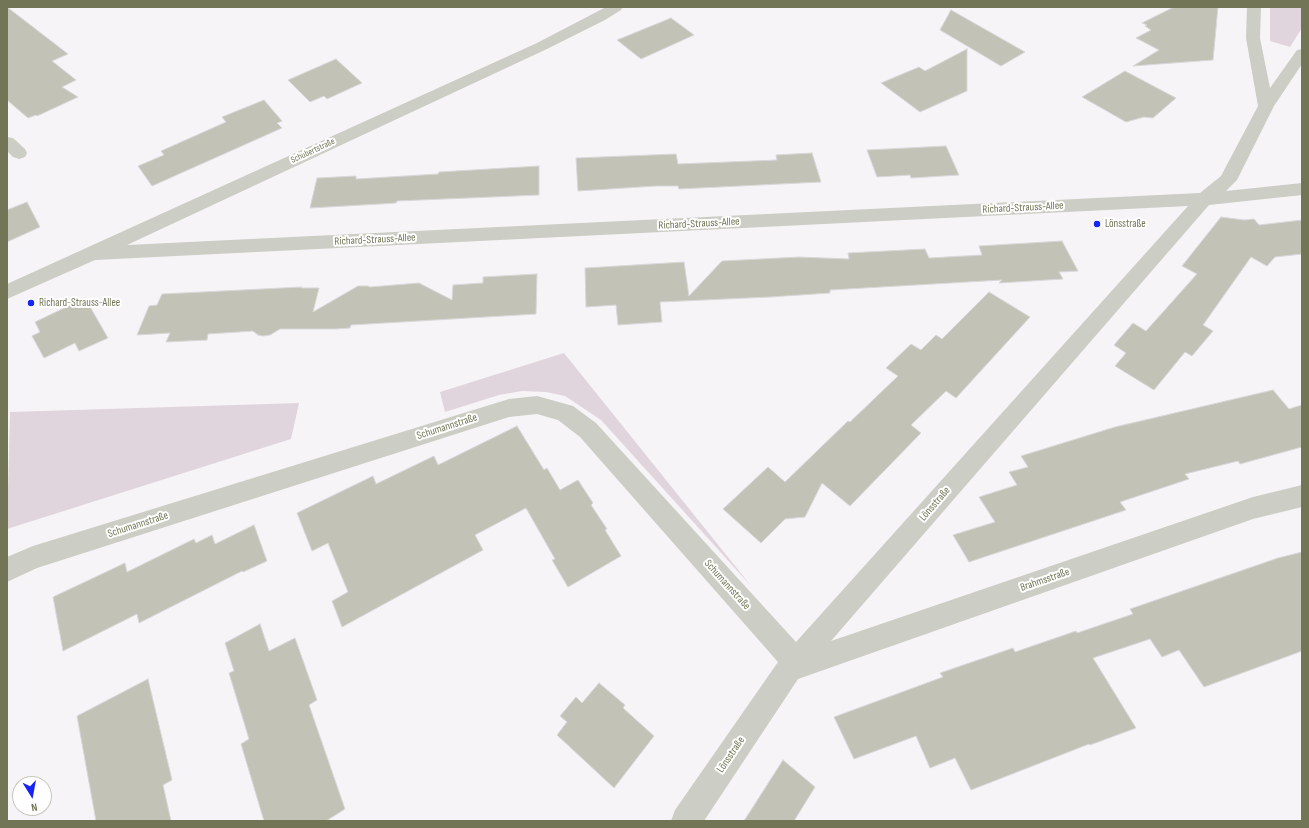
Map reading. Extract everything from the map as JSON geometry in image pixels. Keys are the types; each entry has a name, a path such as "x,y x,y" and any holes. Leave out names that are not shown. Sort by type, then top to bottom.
{"street":[{"name":"Schubertstraße","path":"7,292 96,253 542,46 600,17 616,7"},
{"path":"1254,7 1253,38 1266,106"},
{"name":"Lönsstraße","path":"686,821 793,665 1204,199 1228,180 1266,106 1302,54"},
{"name":"Richard-Strauss-Allee","path":"96,253 1204,199 1302,189"},
{"name":"Schumannstraße","path":"7,570 41,555 509,408 537,405 565,413 588,430 793,665"},
{"name":"Brahmsstraße","path":"793,665 1253,508 1302,496"}],"shaded area":[{"path":"1270,7 1302,7 1302,28 1290,47 1270,41"},
{"path":"564,353 752,587 601,420 565,396 546,392 522,391 499,395 445,412 440,392"},
{"path":"299,403 291,439 7,529 10,412"}],"building":[{"path":"7,7 68,54 52,61 76,80 62,87 78,97 37,116 28,118 7,100"},
{"path":"1174,7 1218,7 1213,60 1133,66 1159,50 1136,38 1151,30 1145,26 1147,25 1142,23"},
{"path":"951,10 1025,52 1001,66 940,30"},
{"path":"671,18 694,35 641,59 617,40"},
{"path":"967,49 967,91 920,112 881,83 919,67 925,71"},
{"path":"336,59 362,83 327,99 324,96 310,102 288,80"},
{"path":"1125,71 1176,98 1153,118 1144,117 1126,122 1082,97"},
{"path":"264,100 282,121 277,123 282,128 152,186 138,166 164,155 161,151 226,122 222,117"},
{"path":"946,146 959,175 911,178 910,175 877,177 867,150"},
{"path":"812,153 821,182 679,189 678,186 656,186 578,191 576,158 676,154 678,164 777,160 776,155"},
{"path":"539,166 539,195 397,201 396,203 310,208 317,178 356,176 356,179"},
{"path":"27,202 40,227 7,242 7,210"},
{"path":"1221,217 1244,220 1254,219 1259,225 1302,220 1302,254 1275,257 1267,266 1251,257 1203,325 1213,331 1192,356 1185,352 1154,390 1115,366 1126,353 1114,345 1133,323 1146,331 1197,274 1182,266"},
{"path":"1062,241 1078,271 1059,272 1063,279 999,283 1002,280 830,290 830,293 770,297 660,302 662,322 618,325 616,305 586,307 585,268 684,262 689,296 722,261 799,257 849,259 848,253 925,249 929,258 982,255 979,246"},
{"path":"537,274 536,314 351,325 350,328 336,329 280,329 270,335 263,336 258,335 253,331 208,334 207,340 166,342 170,333 137,335 149,306 157,305 162,294 302,287 301,288 319,288 313,312 358,286 370,287 419,283 452,300 453,285 483,283 483,277"},
{"path":"989,292 1030,317 956,398 946,391 911,425 921,433 850,506 822,483 805,517 785,519 761,543 723,509 768,467 785,482 848,421 850,422 898,376 886,368 911,344 921,350 936,335 942,339"},
{"path":"85,298 108,338 79,351 75,343 44,358 32,336 40,332 35,322"},
{"path":"1273,390 1289,409 1302,405 1302,447 1240,464 1238,461 1185,474 1189,479 1120,502 1126,510 969,562 953,535 995,522 979,497 1017,485 1009,472 1028,467 1021,456 1115,427"},
{"path":"517,426 544,470 547,468 560,490 578,480 593,503 591,505 607,529 605,530 621,556 568,587 552,560 555,559 526,508 475,535 483,550 342,627 332,601 348,592 328,543 312,551 297,513 373,476 376,484 434,456 438,465"},
{"path":"254,525 267,561 243,572 242,571 139,623 137,614 63,651 53,597 125,563 127,572 194,539 196,543 212,535 215,544"},
{"path":"1302,552 1302,651 1204,687 1179,650 1162,657 1150,639 1093,658 1136,728 1090,745 1089,744 971,790 955,758 930,768 916,736 854,759 834,717 943,677 940,673 1013,648 1015,652 1076,631 1077,633 1133,614 1130,609 1278,558"},
{"path":"260,624 269,651 295,638 317,700 309,705 345,809 326,821 264,821 241,744 249,739 229,673 234,671 225,643"},
{"path":"148,679 172,780 163,785 171,821 96,821 77,716"},
{"path":"599,683 625,705 623,708 654,736 614,788 557,735 567,722 560,716 576,697 582,703"},
{"path":"783,760 815,787 794,821 744,821"}],"place":[{"name":"Lönsstraße","path":"1097,224"},
{"name":"Richard-Strauss-Allee","path":"31,303"}]}
